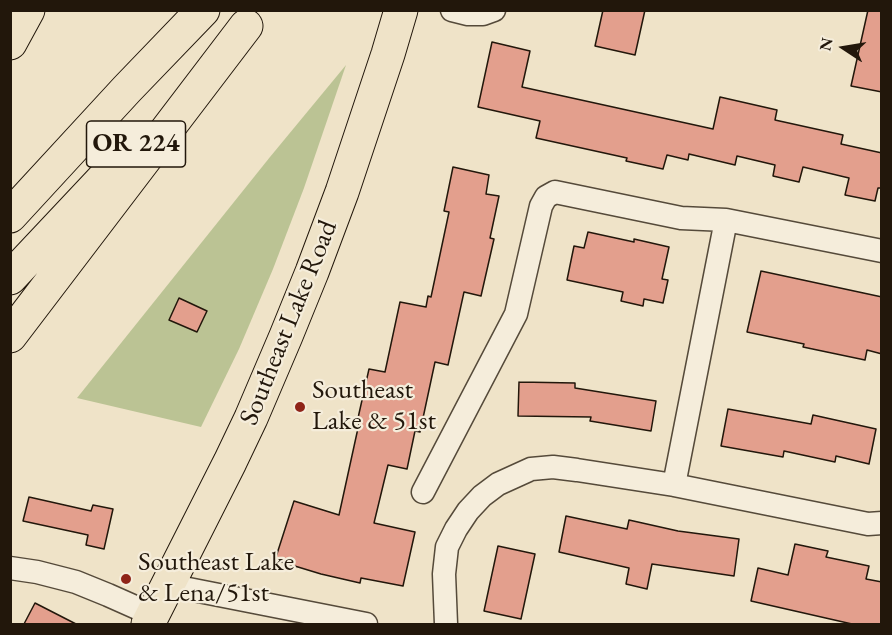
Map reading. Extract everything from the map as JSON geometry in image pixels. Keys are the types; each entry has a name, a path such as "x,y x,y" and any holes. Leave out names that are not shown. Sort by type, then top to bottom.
{"main road":[{"path":"10,43 28,10"},
{"name":"OR 224","path":"10,216 203,10"},
{"name":"Southeast Lake Road","path":"150,620 243,436 286,336 342,192 388,54 400,10"},
{"path":"10,336 254,18"},
{"name":"OR 224","path":"10,279 254,18"}],"street":[{"path":"452,10 468,14 483,14 494,10"},
{"path":"423,492 516,314 541,206 546,197 555,192 681,218 726,220 882,251"},
{"path":"674,485 726,220"},
{"path":"446,624 444,574 447,548 456,529 482,496 498,484 531,469 577,470 674,485 868,524 882,523"},
{"path":"10,567 76,582 108,595 150,620"},
{"path":"168,585 366,624"}],"green space":[{"path":"346,65 304,188 273,269 239,349 201,427 77,398 270,157"}],"building":[{"path":"603,10 645,10 635,55 595,46"},
{"path":"868,10 882,10 882,92 851,86"},
{"path":"492,42 530,51 522,87 713,129 720,97 777,110 775,120 843,135 841,144 882,153 882,188 878,188 875,201 845,195 849,178 803,167 799,182 773,176 775,165 737,156 735,165 689,154 688,160 667,155 663,169 626,161 627,158 536,138 540,121 478,107"},
{"path":"453,167 489,175 486,194 499,196 490,238 494,239 481,296 464,292 448,365 435,362 420,432 415,431 407,469 388,465 374,523 415,532 403,586 361,578 360,583 275,560 294,501 339,515 369,369 385,372 400,302 426,307 428,296 431,297 449,212 444,211"},
{"path":"588,232 669,247 662,279 668,280 663,303 644,299 643,306 621,301 623,292 567,280 574,246 584,248"},
{"path":"761,271 882,297 882,354 867,350 865,360 747,332"},
{"path":"179,298 207,311 197,332 169,320"},
{"path":"519,382 575,383 575,388 656,401 651,431 590,421 591,417 518,416"},
{"path":"728,409 811,424 813,415 876,429 869,464 836,456 835,462 784,451 783,457 721,446"},
{"path":"29,497 91,511 93,505 113,509 104,549 86,545 88,535 23,521"},
{"path":"566,516 627,529 629,520 678,531 739,539 734,576 652,564 647,589 626,584 629,568 559,552"},
{"path":"795,544 828,551 826,557 869,566 866,579 882,582 882,624 852,624 751,601 758,568 788,575"},
{"path":"498,546 535,554 521,619 484,611"},
{"path":"35,603 76,624 24,624"}],"place":[{"name":"Southeast Lake & 51st","path":"300,407"},
{"name":"Southeast Lake & Lena/51st","path":"126,579"}]}
